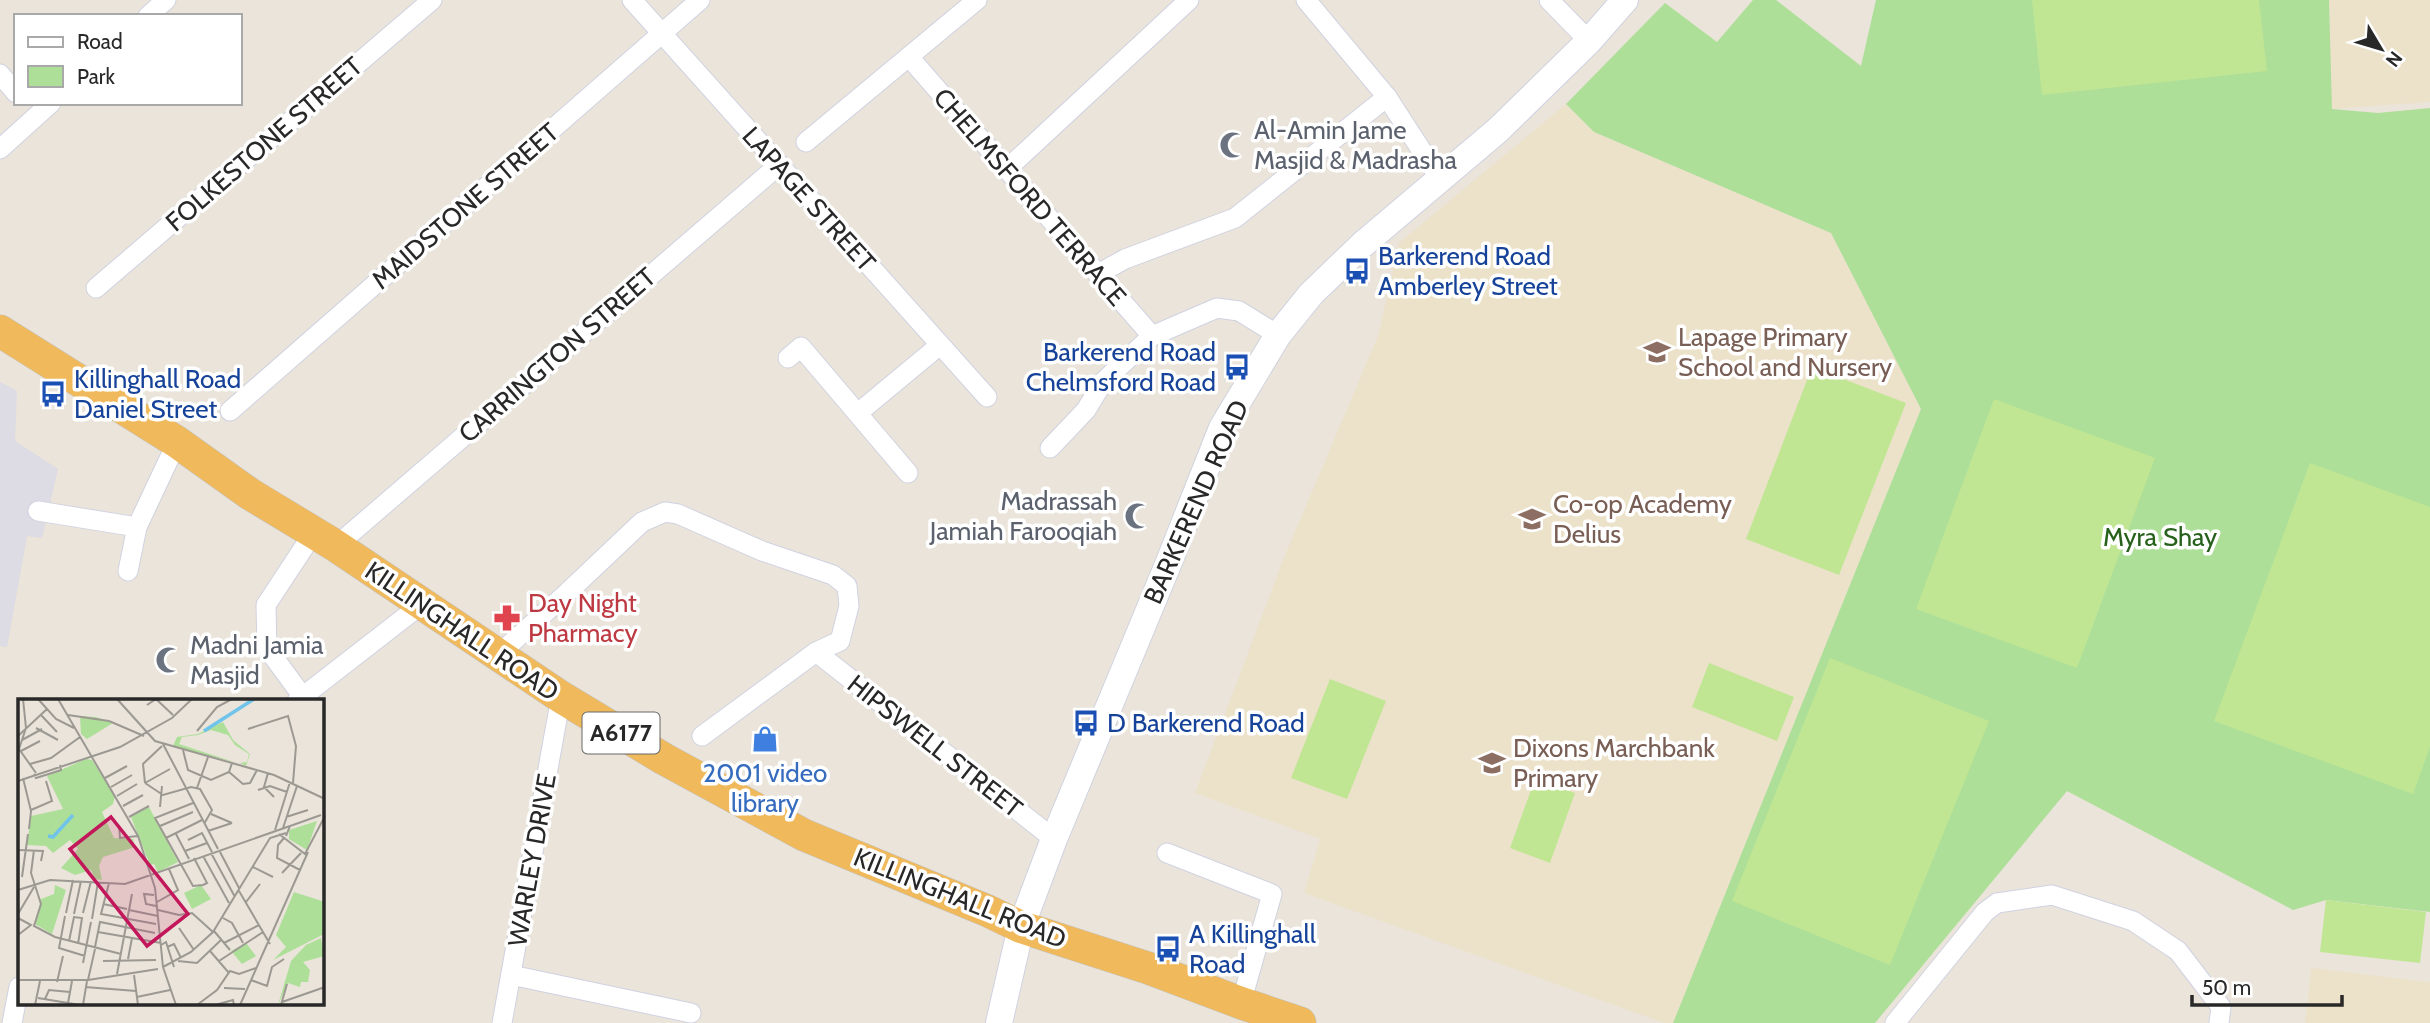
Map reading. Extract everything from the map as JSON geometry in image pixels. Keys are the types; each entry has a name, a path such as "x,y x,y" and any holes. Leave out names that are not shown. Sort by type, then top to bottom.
{"highway":[{"name":"KILLINGHALL ROAD","path":"0,331 177,442 250,494 325,539 561,697 664,759 804,835 1021,927 1148,968 1300,1023"}],"main road":[{"name":"BARKEREND ROAD","path":"999,1023 1021,927 1054,839 1222,428 1278,335 1321,285 1362,245 1498,130 1589,41 1625,0"}],"street":[{"name":"FOLKESTONE STREET","path":"96,288 432,0"},
{"name":"LAPAGE STREET","path":"632,0 987,397"},
{"name":"MAIDSTONE STREET","path":"230,411 700,0"},
{"path":"806,142 977,0"},
{"path":"1007,169 1188,0"},
{"path":"1306,0 1387,97 1440,179"},
{"path":"1549,0 1589,41"},
{"name":"CHELMSFORD TERRACE","path":"909,57 1152,336"},
{"path":"0,74 14,91"},
{"path":"1098,274 1125,258 1235,218 1387,97"},
{"path":"0,149 37,108"},
{"name":"CARRINGTON STREET","path":"300,699 267,649 265,605 325,539 779,165"},
{"path":"1050,448 1086,410 1103,382 1152,336 1183,320 1217,308 1239,311 1278,335"},
{"path":"858,413 940,345"},
{"path":"788,358 801,347 908,473"},
{"path":"128,570 138,527 177,442"},
{"path":"38,511 138,527"},
{"path":"499,654 642,522 665,512 678,514 762,551 833,575 847,586 849,606 840,641 816,652 702,736"},
{"path":"300,699 422,604"},
{"name":"HIPSWELL STREET","path":"816,652 1054,839"},
{"name":"WARLEY DRIVE","path":"502,1023 561,697"},
{"path":"1167,853 1272,894 1241,1003"},
{"path":"1895,1023 1985,912 1997,903 2052,895 2133,921 2178,951 2221,1007 2219,1023"},
{"path":"511,975 691,1013"},
{"path":"12,1023 18,992"}],"shaded area":[{"path":"2329,0 2430,0 2430,102 2332,109"},
{"path":"1566,104 1594,132 1831,233 1921,409 1673,1023 1664,1023 1304,893 1320,839 1195,793 1283,560 1378,336 1399,243"},
{"path":"0,382 17,391 15,441 58,469 42,538 27,536 7,647 0,646"},
{"path":"2311,968 2430,982 2430,1023 2305,1023"}],"green space":[{"name":"Myra Shay","path":"1753,0 1776,0 1861,66 1876,0 2329,0 2332,109 2378,113 2430,108 2430,912 2326,900 2293,910 2067,791 1875,1023 1673,1023 1921,409 1831,233 1594,132 1566,104 1665,3 1717,42"},
{"path":"2032,0 2259,0 2267,71 2042,95"},
{"path":"1812,367 1906,403 1839,575 1746,539"},
{"path":"1994,399 2155,458 2077,668 1916,609"},
{"path":"2310,463 2430,507 2430,747 2413,794 2214,721"},
{"path":"1830,658 1989,721 1890,965 1732,901"},
{"path":"1709,663 1794,697 1777,741 1692,707"},
{"path":"1330,679 1386,701 1347,799 1291,778"},
{"path":"1535,779 1575,793 1550,863 1510,848"},
{"path":"2326,900 2426,912 2420,963 2320,952"}],"place":[{"name":"Al-Amin Jame Masjid & Madrasha","path":"1233,145"},
{"name":"Barkerend Road Amberley Street","path":"1357,271"},
{"name":"Lapage Primary School and Nursery","path":"1657,352"},
{"name":"Barkerend Road Chelmsford Road","path":"1237,367"},
{"name":"Killinghall Road Daniel Street","path":"53,394"},
{"name":"Madrassah Jamiah Farooqiah","path":"1138,516"},
{"name":"Co-op Academy Delius","path":"1532,519"},
{"name":"Day Night Pharmacy","path":"507,618"},
{"name":"Madni Jamia Masjid","path":"169,660"},
{"name":"D Barkerend Road","path":"1086,723"},
{"name":"2001 video library","path":"765,739"},
{"name":"Dixons Marchbank Primary","path":"1492,763"},
{"name":"A Killinghall Road","path":"1168,949"}]}
